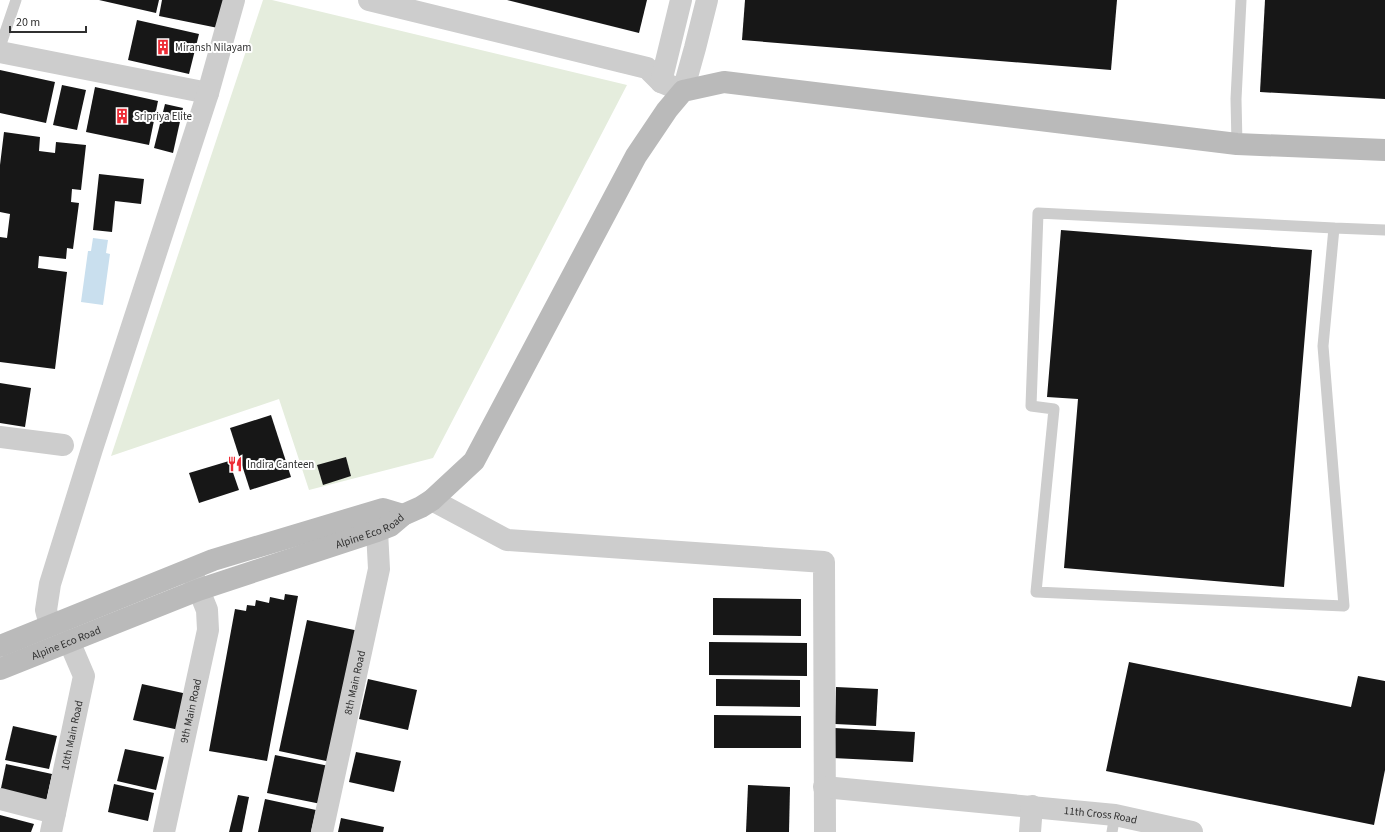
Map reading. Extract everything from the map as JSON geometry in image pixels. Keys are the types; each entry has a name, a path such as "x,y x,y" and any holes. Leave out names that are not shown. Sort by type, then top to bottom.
{"street":[{"path":"50,625 46,610 50,584 92,449 208,93 234,0"},
{"path":"369,0 647,68 661,82 683,91 724,82 1237,144 1385,150"},
{"path":"661,82 681,0"},
{"path":"403,515 432,500 474,461 636,156 667,110 683,91 707,0"},
{"path":"0,52 208,93"},
{"path":"0,438 63,445"},
{"path":"432,500 507,540 824,562 825,832"},
{"name":"Alpine Eco Road","path":"0,646 213,560 383,509 403,515"},
{"name":"Alpine Eco Road","path":"0,669 198,590 377,532 390,526 403,515"},
{"name":"8th Main Road","path":"322,832 379,569 377,532"},
{"name":"9th Main Road","path":"164,832 208,630 207,610 190,570"},
{"name":"10th Main Road","path":"53,823 84,676 69,641"},
{"name":"11th Cross Road","path":"824,787 1032,806 1114,824 1192,832"},
{"path":"0,799 53,823"},
{"path":"1030,832 1032,806"}],"lane":[{"path":"0,47 16,0"},
{"path":"1237,144 1236,99 1241,0"},
{"path":"1334,228 1322,346 1344,606 1036,592 1054,409 1031,406 1038,213 1385,230"}],"green space":[{"path":"263,0 272,0 627,85 433,458 309,490 279,399 111,456"}],"water":[{"path":"93,238 108,240 106,253 110,254 103,305 81,302 88,251 91,251"}],"building":[{"path":"99,0 159,0 156,13"},
{"path":"162,0 224,0 218,28 159,16"},
{"path":"507,0 647,0 639,33"},
{"path":"745,0 1117,0 1111,70 742,40"},
{"path":"1265,0 1385,0 1385,99 1260,92"},
{"name":"Miransh Nilayam","path":"137,20 199,34 189,74 128,60"},
{"path":"0,70 55,82 46,123 0,113"},
{"path":"62,85 86,90 77,130 53,125"},
{"name":"Sripriya Elite","path":"95,87 158,101 149,145 86,132"},
{"path":"165,104 183,108 173,153 154,148"},
{"path":"4,132 40,137 39,151 55,153 56,142 86,145 81,190 72,189 71,202 79,203 73,249 67,248 66,259 39,256 38,268 67,272 55,369 0,362 0,237 7,238 10,214 0,212 0,165"},
{"path":"99,174 144,179 141,204 115,201 112,232 93,230"},
{"path":"1061,230 1312,250 1284,587 1064,568 1078,399 1047,397"},
{"path":"0,383 31,388 25,427 0,423"},
{"path":"271,415 291,477 250,490 230,428"},
{"path":"346,457 351,476 323,485 317,465"},
{"path":"229,461 239,490 199,503 189,473"},
{"path":"285,594 298,596 267,761 209,751 235,609 246,611 247,605 255,606 256,600 269,603 270,597 284,600"},
{"path":"713,598 801,599 801,636 713,635"},
{"path":"307,620 359,631 331,762 279,751"},
{"path":"709,642 807,643 807,676 709,675"},
{"path":"1129,662 1351,707 1358,676 1385,681 1385,770 1374,825 1106,771"},
{"path":"368,679 417,690 408,730 359,719"},
{"path":"716,679 800,680 800,707 716,706"},
{"path":"142,684 192,695 184,731 133,720"},
{"path":"836,687 878,689 876,726 835,724"},
{"path":"714,715 801,716 801,748 714,748"},
{"path":"13,726 57,736 49,769 5,760"},
{"path":"834,728 915,732 913,762 833,758"},
{"path":"125,749 164,757 156,790 117,781"},
{"path":"356,752 401,761 394,792 349,782"},
{"path":"275,755 329,766 321,804 267,793"},
{"path":"6,764 52,774 45,806 0,793"},
{"path":"114,784 154,793 148,821 108,812"},
{"path":"748,785 790,787 789,832 746,832"},
{"path":"238,795 249,797 242,832 229,832"},
{"path":"265,799 316,810 311,832 258,832"},
{"path":"0,815 34,824 31,832 0,832"},
{"path":"341,818 384,827 383,832 338,832"}],"place":[{"name":"Miransh Nilayam","path":"163,47"},
{"name":"Sripriya Elite","path":"122,116"},
{"name":"Indira Canteen","path":"235,464"}]}
